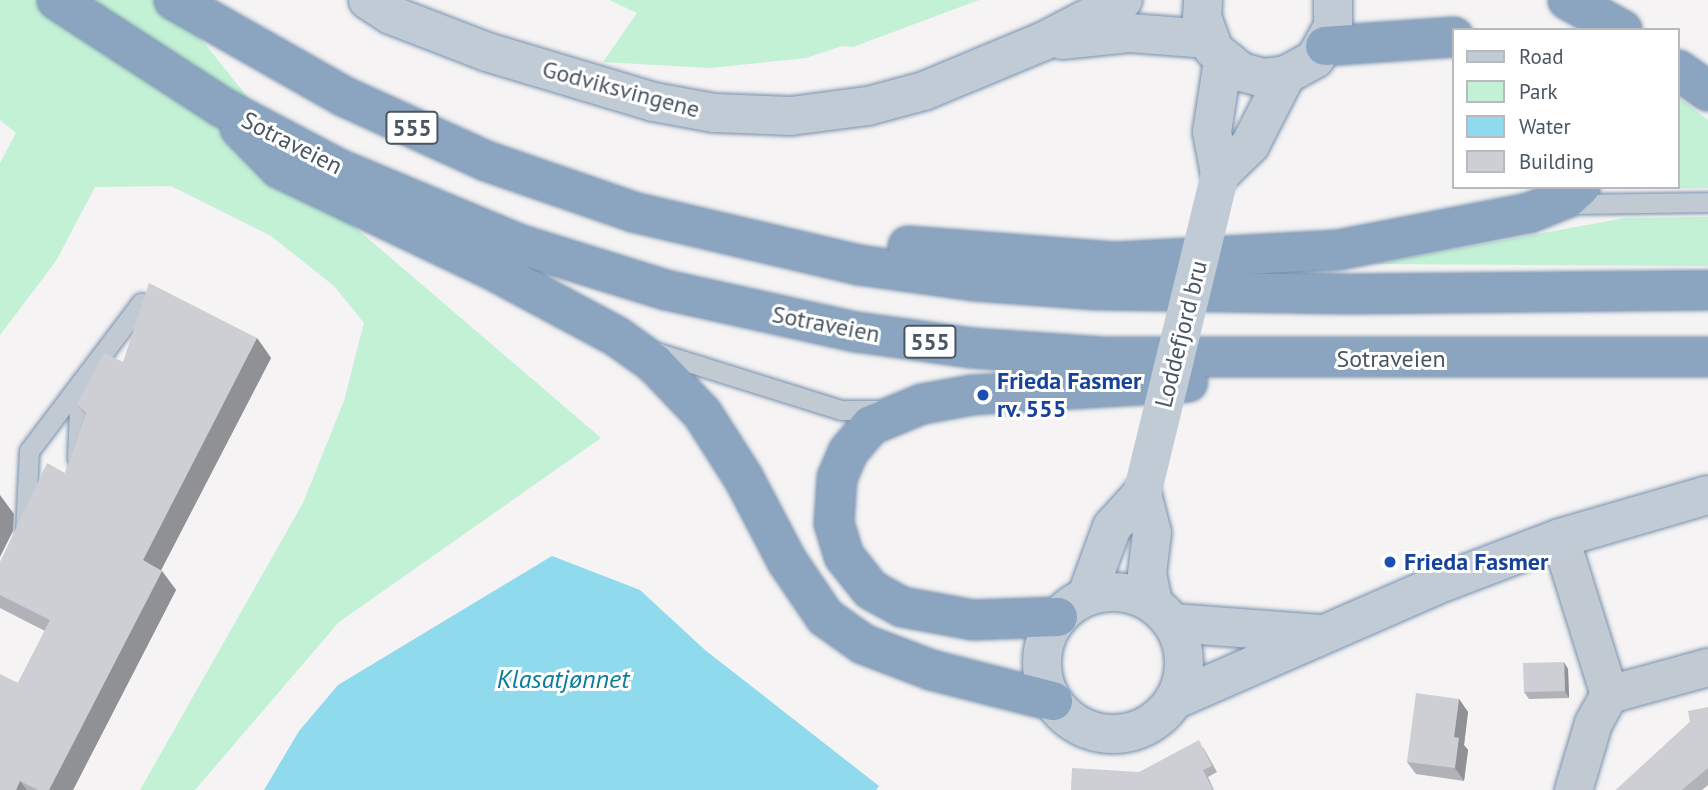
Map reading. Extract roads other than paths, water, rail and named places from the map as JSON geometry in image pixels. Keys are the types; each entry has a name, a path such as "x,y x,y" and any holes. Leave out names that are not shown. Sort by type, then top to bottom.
{"highway":[{"name":"Sotraveien","path":"57,0 220,106 339,169 518,244 666,290 856,332 971,348 1103,357 1696,357"},
{"name":"555","path":"174,0 225,32 380,113 486,160 666,221 859,265 974,281 1098,290 1349,294 1708,290"},
{"path":"1568,0 1618,28"},
{"path":"1325,46 1452,37"},
{"path":"1680,71 1708,91"},
{"name":"555","path":"220,106 279,168 489,268 616,336 654,363 702,413 744,479 787,561 825,617 863,644 931,670 1052,701"},
{"path":"666,221 721,210 850,239 1115,262 1338,250 1529,214 1568,195"},
{"name":"555","path":"1072,606 973,620 902,607 872,590 844,556 834,523 836,478 848,452 871,425 904,410 972,396 1171,382 1645,378 1696,357"}],"main road":[{"name":"Godviksvingene","path":"368,0 391,15 487,52 654,102 714,113 791,116 868,106 924,91 1042,42 1123,0"},
{"path":"1203,0 1215,49 1212,132 1220,174"},
{"path":"1215,49 1241,72 1263,78 1286,75 1302,69 1325,46 1333,27 1333,0"},
{"name":"Godviksvingene","path":"1042,42 1130,33 1215,49"},
{"path":"1220,174 1250,145 1286,75"},
{"name":"Loddefjord bru","path":"1142,494 1220,174"},
{"path":"1142,494 1112,527 1072,606 1046,636 1041,658 1052,701 1072,722 1109,734 1142,729 1174,701 1322,635 1560,538 1708,495"},
{"path":"1142,494 1152,533 1147,574 1185,662 1174,701"},
{"path":"1072,606 1121,591 1163,613 1322,635"}],"street":[{"path":"1560,538 1609,694"},
{"path":"1573,790 1593,723 1609,694 1708,667"}],"lane":[{"path":"1568,195 1708,202"},
{"path":"19,546 25,534 29,451 141,303"},
{"name":"555","path":"616,336 673,358 841,410 904,410"},
{"path":"77,461 80,383"}],"water":[{"name":"Klasatjønnet","path":"552,556 640,590 705,650 879,786 876,790 264,790 299,731 338,685"}],"place":[{"name":"Frieda Fasmer rv. 555","path":"983,395"},
{"name":"Frieda Fasmer","path":"1390,562"}]}
